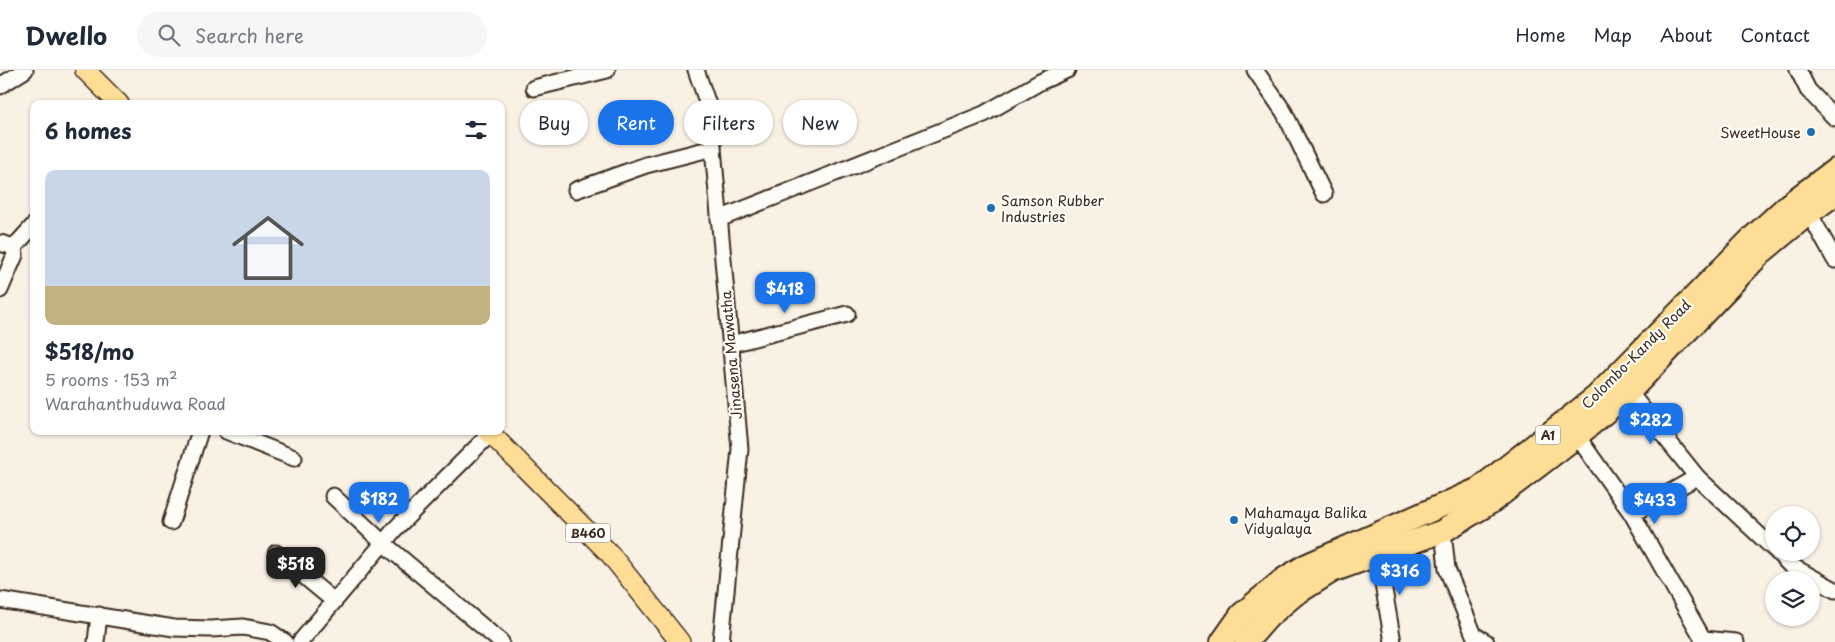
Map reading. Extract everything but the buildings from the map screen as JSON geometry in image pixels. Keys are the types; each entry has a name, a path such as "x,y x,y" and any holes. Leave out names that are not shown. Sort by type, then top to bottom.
{"highway":[{"name":"Colombo-Kandy Road","path":"1246,642 1269,616 1294,595 1332,571 1443,531 1491,502 1572,428 1596,397 1753,237 1788,205 1835,170"},
{"name":"Colombo-Kandy Road","path":"1222,642 1241,615 1284,579 1305,566 1479,489 1630,392 1762,252 1835,194"}],"main road":[{"path":"85,70 114,100"},
{"name":"B460","path":"491,435 610,554 680,642"}],"street":[{"path":"0,86 25,70"},
{"path":"534,88 607,70"},
{"name":"Jinasena Mawatha","path":"696,70 712,116 713,148 740,449 721,642"},
{"path":"719,219 984,114 1040,82 1067,70"},
{"path":"1255,70 1284,112 1324,194"},
{"path":"1798,70 1808,90 1835,118"},
{"path":"576,190 646,164 713,148"},
{"path":"1809,213 1835,260"},
{"path":"0,290 15,255 7,245 30,228"},
{"path":"731,344 847,314"},
{"path":"1630,392 1697,478 1765,541"},
{"path":"1572,428 1632,514 1703,640 1736,642"},
{"path":"171,522 199,435"},
{"path":"236,435 294,458"},
{"path":"300,642 395,529 487,435"},
{"path":"1632,514 1697,478"},
{"path":"333,496 383,543 501,642"},
{"path":"1443,531 1447,569 1474,635 1486,642"},
{"path":"276,553 334,601"},
{"path":"1378,555 1393,642"},
{"path":"1786,561 1835,590"},
{"path":"0,600 174,628 211,629 243,627 270,632 285,642"},
{"path":"96,642 99,615"}],"place":[{"name":"SweetHouse","path":"1811,132"},
{"name":"Samson Rubber Industries","path":"991,208"},
{"name":"Mahamaya Balika Vidyalaya","path":"1234,520"}]}
